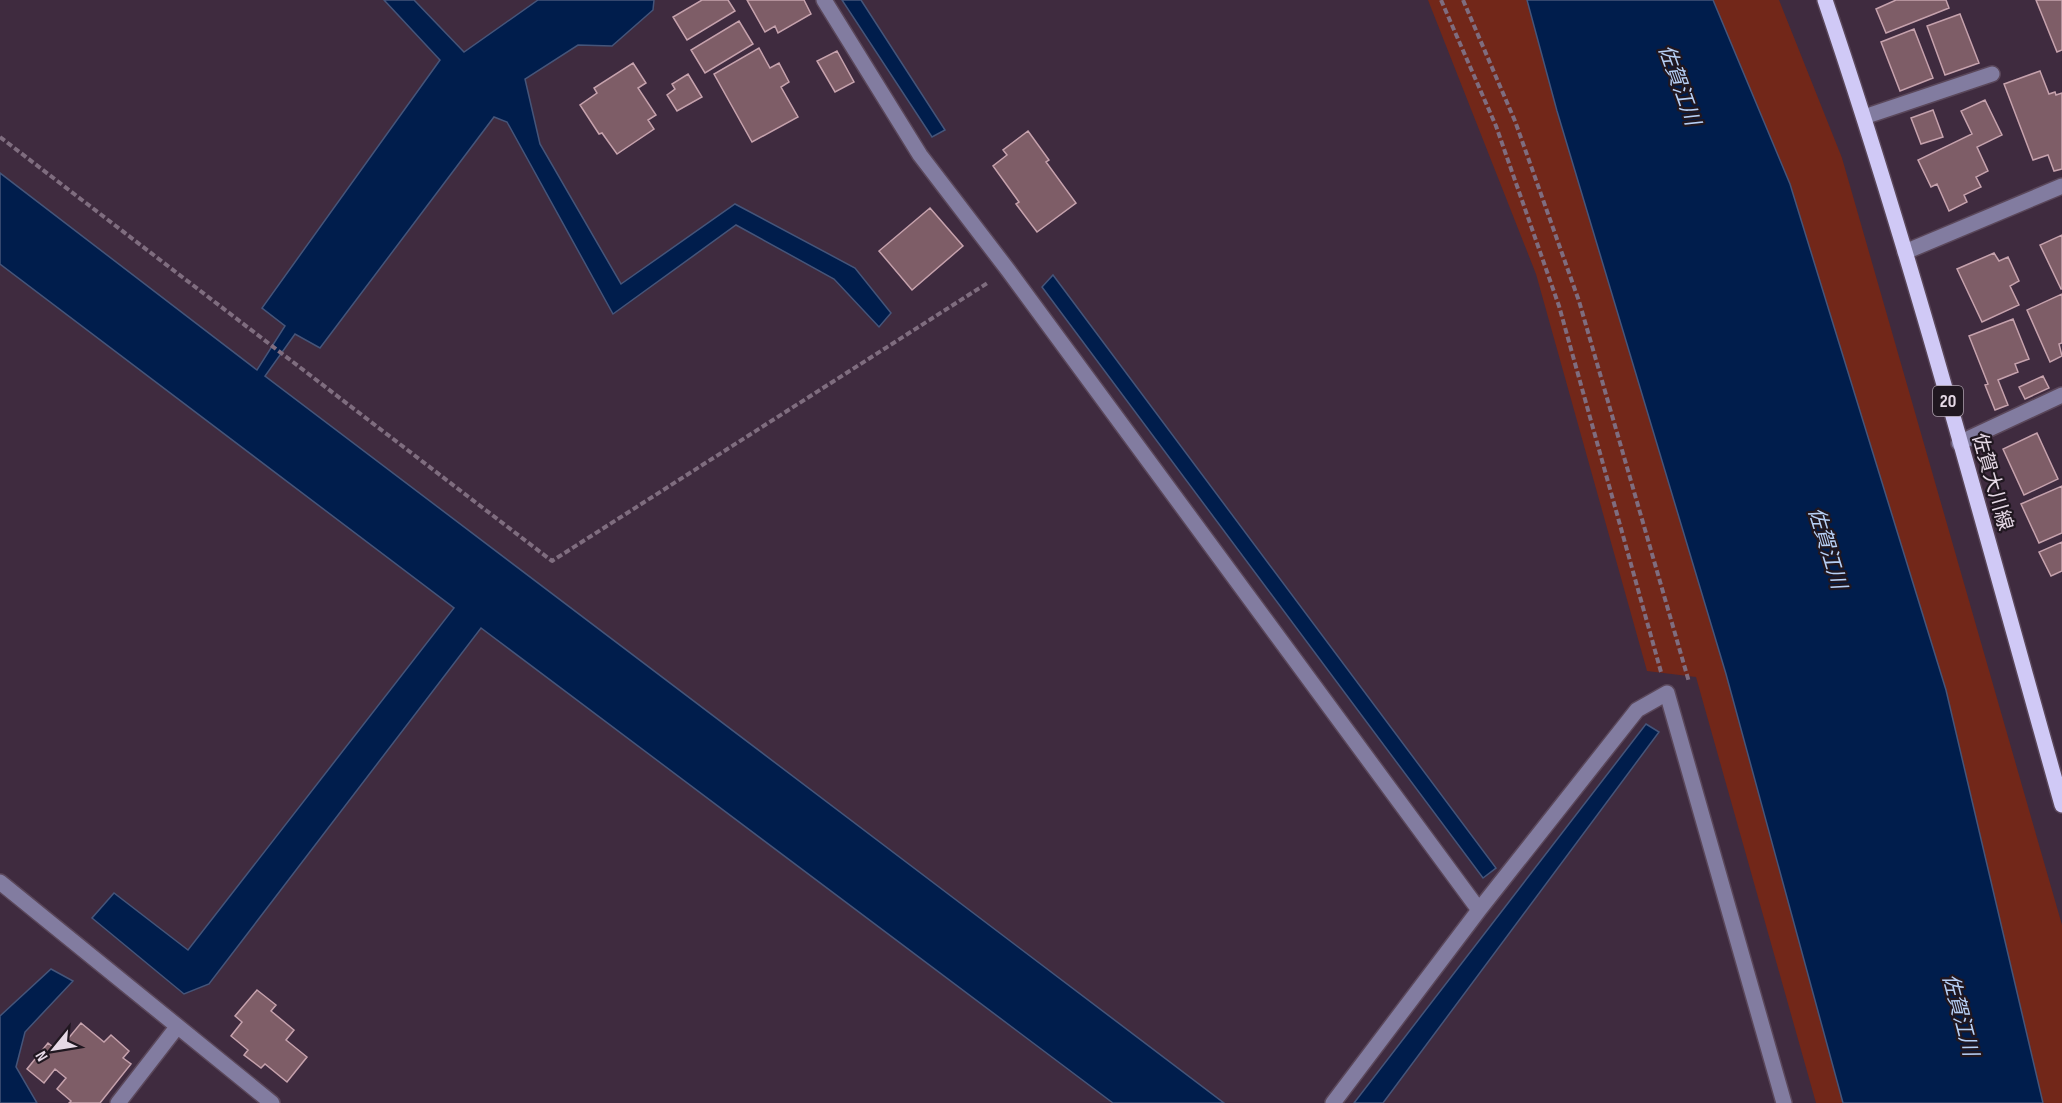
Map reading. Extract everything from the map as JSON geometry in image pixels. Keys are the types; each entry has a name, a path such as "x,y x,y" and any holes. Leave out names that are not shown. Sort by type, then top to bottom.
{"main road":[{"name":"佐賀大川線","path":"1825,0 1905,252 2062,806"}],"street":[{"path":"824,0 920,155 1008,270 1479,910"},
{"path":"1864,117 1992,74"},
{"path":"1905,252 2062,186"},
{"path":"1959,443 2062,395"},
{"path":"1333,1103 1479,910 1637,710 1667,693 1784,1103"},
{"path":"0,882 272,1103"},
{"path":"118,1103 177,1027"}],"path":[{"path":"1441,0 1496,126 1558,306 1667,693"},
{"path":"1463,0 1515,121 1579,301 1691,688"},
{"path":"0,137 552,561 1008,270"}],"shaded area":[{"path":"1428,0 1527,0 1557,111 1726,674 1843,1103 1816,1103 1696,677 1647,671 1536,274"},
{"path":"1713,0 1779,0 1842,158 2062,925 2062,1103 2043,1103 1946,690 1790,184"}],"water":[{"path":"384,0 414,0 464,52 538,0 654,0 653,10 612,46 578,45 525,79 540,144 621,284 735,204 855,268 891,313 879,327 834,279 736,225 613,314 507,122 494,117 320,348 295,334 265,376 1224,1103 1113,1103 481,628 209,984 184,994 92,918 114,893 188,950 454,608 0,264 0,173 257,370 285,326 262,308 440,60"},
{"path":"842,0 861,0 945,130 932,137"},
{"name":"佐賀江川","path":"1527,0 1713,0 1790,184 1946,690 2043,1103 1843,1103 1726,674 1557,111"},
{"path":"1053,275 1496,868 1483,878 1042,287"},
{"path":"1646,724 1659,732 1383,1103 1354,1103"},
{"path":"51,969 73,981 25,1032 16,1067 37,1103 0,1103 0,1016"}],"building":[{"path":"702,0 728,0 735,11 687,40 673,17"},
{"path":"747,0 804,0 811,14 778,33 775,26 765,32"},
{"path":"1896,0 1946,0 1949,8 1886,33 1876,9"},
{"path":"2036,0 2062,0 2062,50 2057,52"},
{"path":"1960,14 1979,63 1945,75 1927,26"},
{"path":"739,21 753,44 705,73 691,50"},
{"path":"1914,29 1933,78 1900,91 1881,42"},
{"path":"759,48 770,68 779,63 789,82 781,87 798,117 752,142 714,74"},
{"path":"837,51 854,82 835,92 817,61"},
{"path":"633,63 646,83 638,88 656,115 648,120 654,129 617,154 602,133 599,134 580,105 597,93 594,88"},
{"path":"2040,71 2049,94 2062,93 2062,169 2054,171 2048,155 2033,160 2004,84"},
{"path":"688,74 702,97 677,111 667,95 675,89 672,84"},
{"path":"1985,100 2002,135 1977,147 1988,171 1976,177 1981,187 1964,195 1967,202 1949,211 1937,184 1931,187 1918,160 1972,134 1961,111"},
{"path":"1933,110 1943,137 1921,144 1911,118"},
{"path":"1028,131 1049,160 1046,162 1076,203 1037,232 1016,204 1019,202 993,166 1007,155 1003,150"},
{"path":"930,208 963,246 912,290 879,251"},
{"path":"2062,235 2062,289 2061,289 2040,245"},
{"path":"1994,253 1999,261 2008,257 2019,281 2010,286 2019,305 1982,322 1957,269"},
{"path":"2062,294 2062,343 2059,344 2062,356 2050,362 2027,310"},
{"path":"2013,319 2029,359 2015,364 2018,372 1998,380 2008,405 1995,410 1985,385 1988,384 1969,336"},
{"path":"2043,376 2049,388 2025,399 2019,387"},
{"path":"2037,433 2058,479 2024,495 2003,449"},
{"path":"2062,486 2062,533 2039,543 2021,504"},
{"path":"2062,542 2062,571 2051,576 2039,552"},
{"path":"257,990 276,1005 271,1011 294,1030 286,1040 307,1057 287,1082 265,1064 261,1068 244,1055 248,1050 231,1036 242,1022 235,1016"},
{"path":"81,1023 104,1042 111,1035 129,1051 123,1058 131,1064 100,1103 69,1103 71,1101 57,1089 66,1078 55,1069 44,1083 27,1069 48,1043 58,1051"}]}
